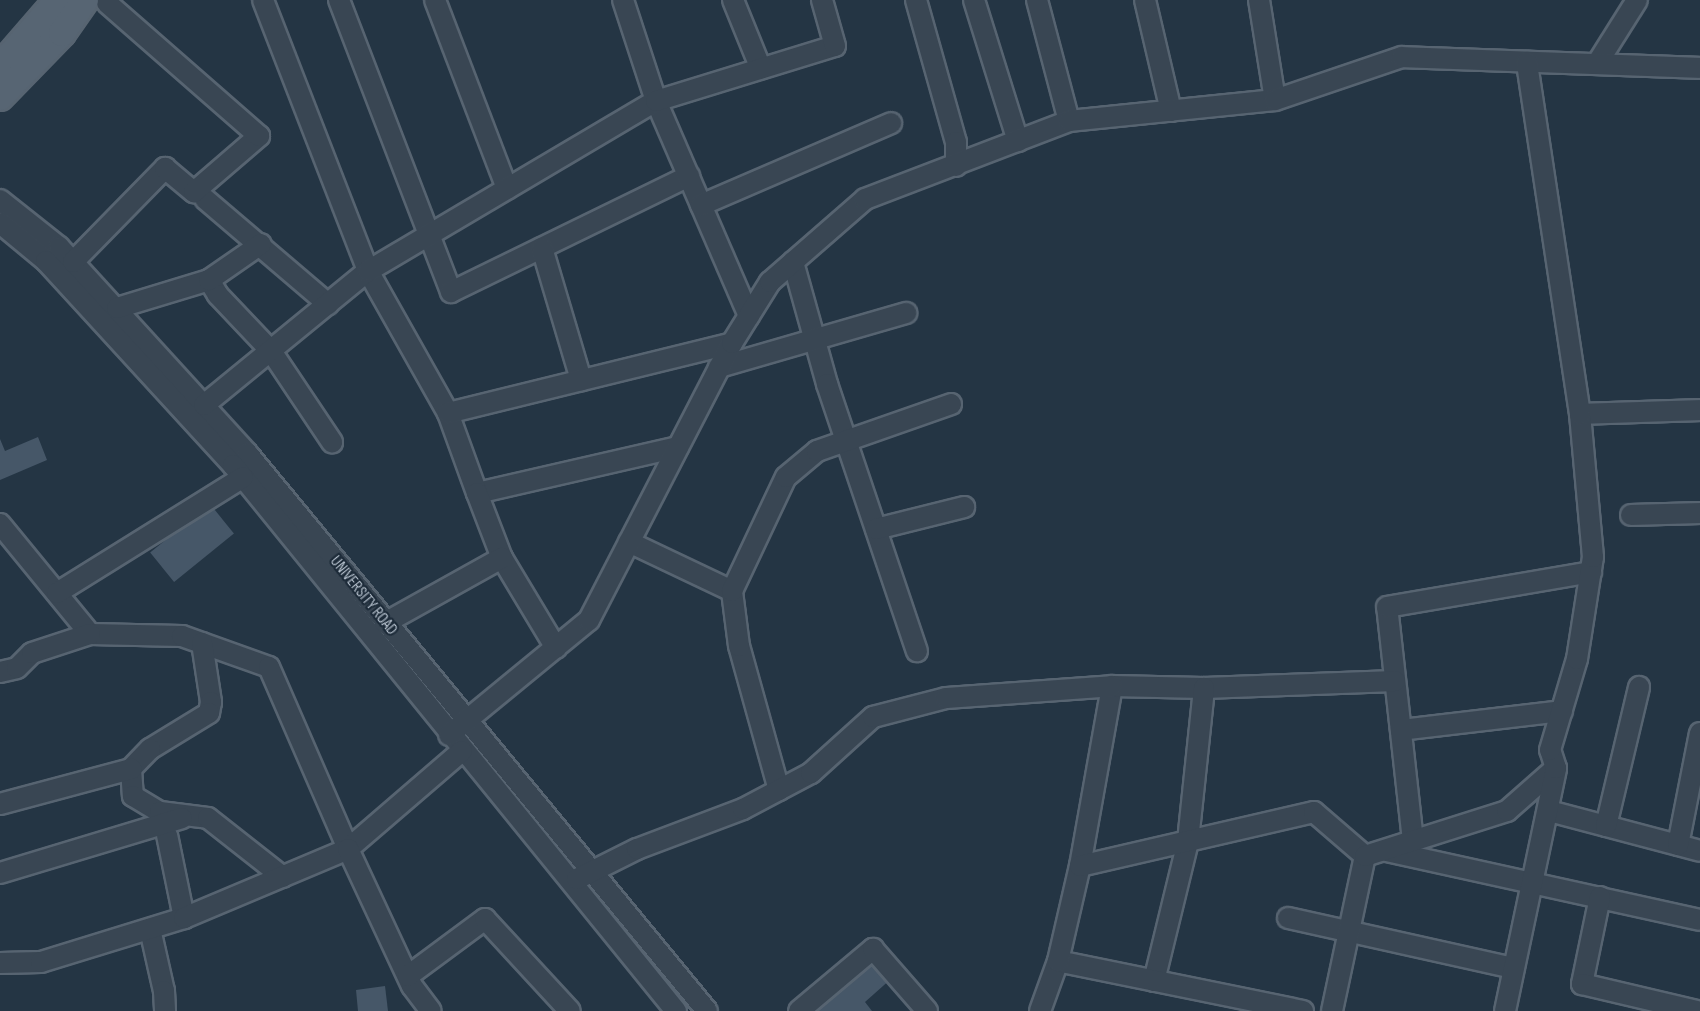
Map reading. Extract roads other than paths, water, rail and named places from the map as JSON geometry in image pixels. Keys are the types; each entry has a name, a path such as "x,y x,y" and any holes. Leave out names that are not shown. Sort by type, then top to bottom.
{"main road":[{"path":"0,67 58,0"},
{"path":"0,97 62,33 102,1"}],"street":[{"path":"263,0 368,271 448,413 502,558 556,648"},
{"path":"339,0 427,236 451,292 689,176"},
{"path":"435,0 507,189"},
{"path":"623,0 656,101 749,316"},
{"path":"733,0 761,69"},
{"path":"204,405 368,271 656,101 835,46 822,0"},
{"path":"916,0 956,142 956,166"},
{"path":"974,0 1018,141"},
{"path":"1037,0 1070,121"},
{"path":"1145,0 1171,111"},
{"path":"1259,0 1275,100"},
{"path":"1598,62 1637,0"},
{"path":"73,262 165,168 194,192 259,136 102,1"},
{"path":"449,735 589,620 732,342 770,282 866,199 1070,121 1275,100 1402,57 1527,62 1598,62 1700,68"},
{"path":"1505,1011 1549,811 1556,768 1550,750 1577,659 1593,556 1580,414 1527,62"},
{"path":"701,205 891,123"},
{"path":"205,199 261,244 328,304"},
{"name":"UNIVERSITY ROAD","path":"0,200 73,262 204,405 466,719 588,872 707,1011"},
{"name":"UNIVERSITY ROAD","path":"0,223 46,261 243,477 449,735 676,1011"},
{"path":"117,308 209,280 261,244"},
{"path":"542,248 580,380"},
{"path":"793,262 845,439 917,651"},
{"path":"209,280 218,295 271,351 332,442"},
{"path":"719,367 815,342 906,314"},
{"path":"448,413 732,342"},
{"path":"779,790 739,646 732,591 786,477 817,451 845,439 951,404"},
{"path":"1580,414 1700,410"},
{"path":"477,493 678,447"},
{"path":"57,593 243,477"},
{"path":"876,529 964,507"},
{"path":"1631,515 1700,513"},
{"path":"0,524 90,633"},
{"path":"629,542 732,591"},
{"path":"385,623 502,558"},
{"path":"1413,841 1387,607 1591,572"},
{"path":"0,672 17,668 32,653 90,633 182,636 269,667 348,849 408,976 431,1011"},
{"path":"0,804 131,769 150,749 209,713 211,702 202,643"},
{"path":"571,883 588,872 743,809 779,790 811,773 873,717 900,709 946,698 1112,686 1204,688 1395,681"},
{"path":"1040,1011 1058,961 1080,866 1112,686"},
{"path":"1606,826 1639,687"},
{"path":"1154,981 1188,841 1204,688"},
{"path":"1401,730 1562,711"},
{"path":"1678,845 1700,734"},
{"path":"0,963 41,963 184,918 348,849 462,751"},
{"path":"1365,856 1507,812 1556,768"},
{"path":"131,769 133,796 160,812 184,817 208,818 283,877"},
{"path":"1549,811 1700,851"},
{"path":"1080,866 1314,812 1365,856"},
{"path":"0,873 184,817"},
{"path":"167,835 184,918"},
{"path":"1384,850 1700,920"},
{"path":"1332,1011 1365,856"},
{"path":"1600,897 1582,984 1697,1011"},
{"path":"1288,918 1514,968"},
{"path":"408,976 485,919 570,1011"},
{"path":"150,929 165,991 165,1011"},
{"path":"799,1011 873,949 927,1011"},
{"path":"1058,961 1303,1011"}]}
